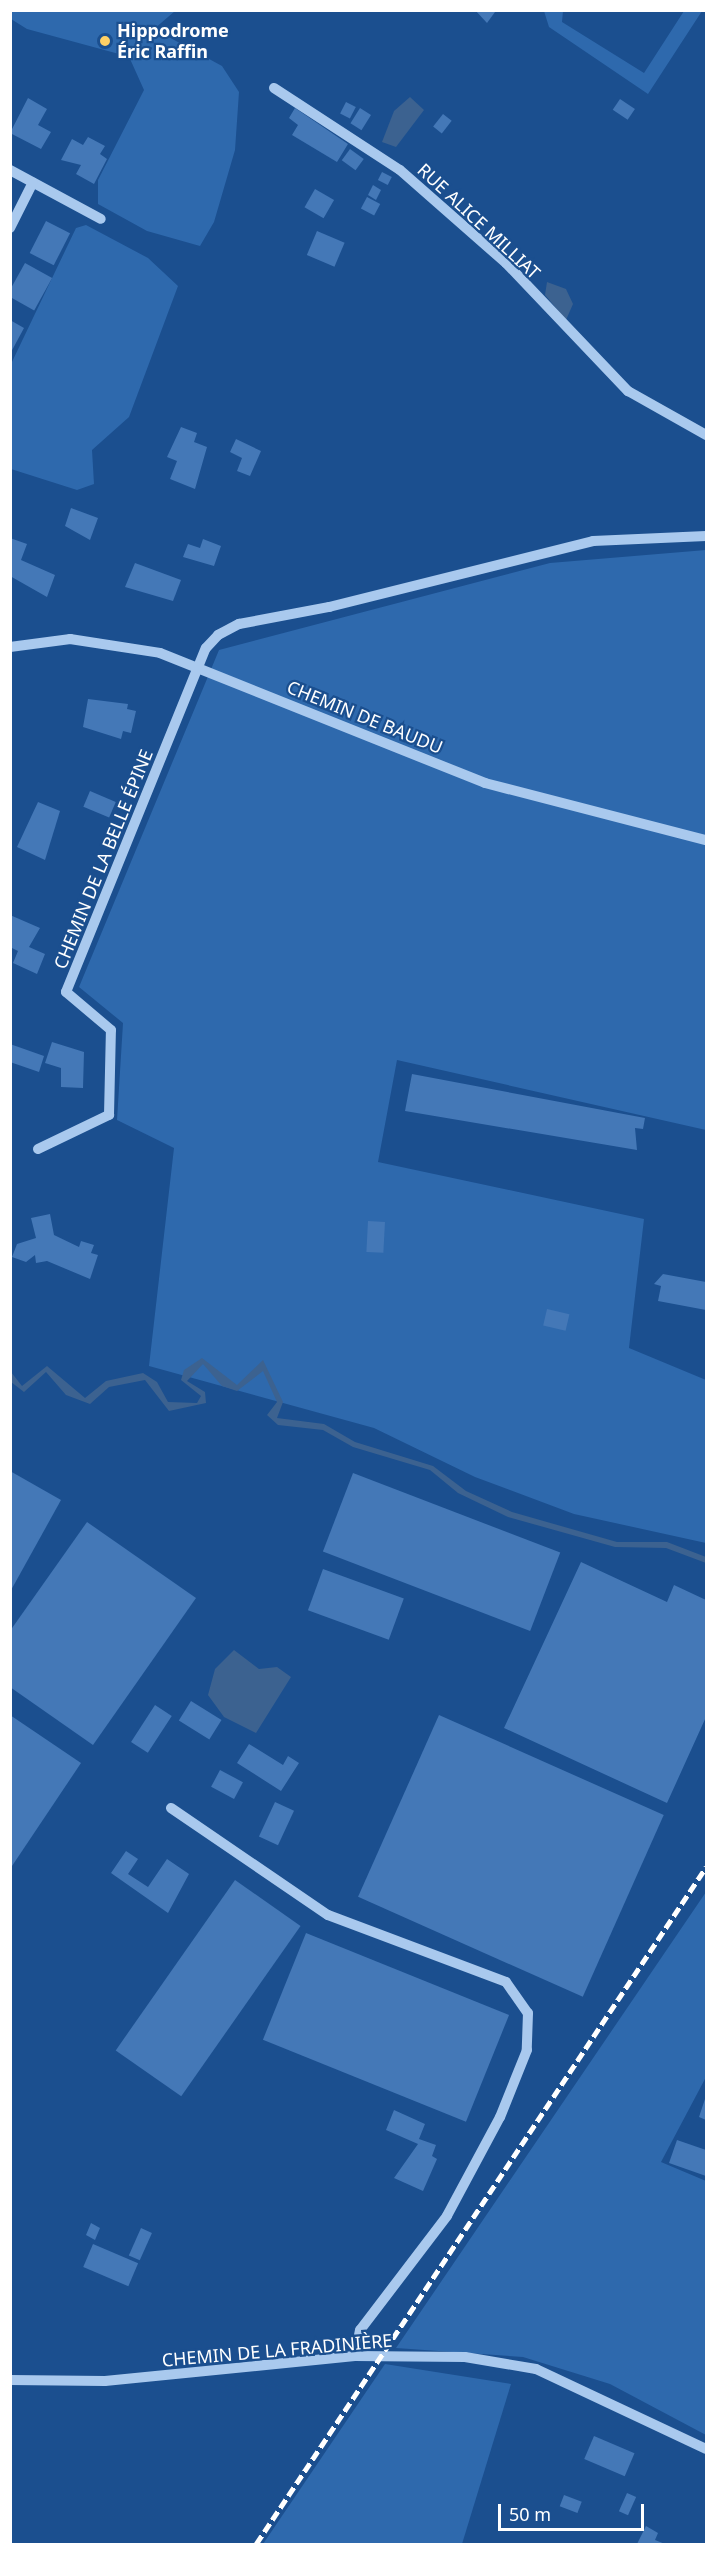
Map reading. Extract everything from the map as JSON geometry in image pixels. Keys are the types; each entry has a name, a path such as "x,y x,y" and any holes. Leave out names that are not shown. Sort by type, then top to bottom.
{"street":[{"name":"RUE ALICE MILLIAT","path":"274,88 400,170 506,263 628,391 706,435"},
{"path":"10,170 101,219"},
{"path":"10,228 33,182"},
{"path":"200,665 218,635 239,624 329,607 592,541 706,536"},
{"name":"CHEMIN DE BAUDU","path":"10,647 70,639 119,643 200,665 485,783 706,840"},
{"name":"CHEMIN DE LA BELLE ÉPINE","path":"38,1149 108,1115 111,1030 66,992 200,665"},
{"path":"171,1808 328,1915 506,1982 528,2013 527,2049 500,2117 447,2216 360,2330 355,2356"},
{"name":"CHEMIN DE LA FRADINIÈRE","path":"10,2380 105,2381 355,2356 465,2357 536,2369 706,2449"}],"shaded area":[{"path":"11,10 175,11 154,29 222,66 239,92 235,150 214,222 200,246 147,231 98,204 98,180 144,90 126,50 119,54 27,29 11,19"},
{"path":"544,11 563,11 562,22 644,73 684,11 702,11 648,94 549,27"},
{"path":"410,97 424,110 396,147 382,142 394,111"},
{"path":"86,225 148,258 178,286 129,417 92,450 94,484 77,490 11,469 11,364 76,228"},
{"path":"547,282 566,289 573,304 566,320 545,295"},
{"path":"706,550 706,1130 397,1060 378,1162 644,1219 629,1348 706,1380 706,1543 574,1514 475,1477 374,1428 149,1366 174,1148 117,1120 123,1023 79,987 219,650 550,563"},
{"path":"202,1358 237,1385 263,1360 283,1402 277,1418 324,1424 355,1442 433,1466 466,1491 512,1512 617,1542 667,1542 706,1557 706,1563 666,1548 615,1547 508,1517 458,1493 430,1470 353,1447 323,1430 278,1425 267,1415 277,1402 263,1371 237,1391 222,1386 203,1364 187,1381 205,1392 206,1403 169,1411 145,1380 109,1387 90,1404 66,1395 46,1372 24,1392 11,1382 11,1372 22,1386 47,1366 85,1398 106,1381 143,1373 157,1382 168,1402 197,1403 201,1396 181,1380 184,1370"},
{"path":"234,1650 259,1669 277,1667 291,1677 256,1733 224,1717 208,1695 215,1669"},
{"path":"706,1892 706,2077 661,2162 706,2181 706,2435 610,2384 523,2357 396,2348"},
{"path":"385,2364 511,2384 462,2544 263,2544"}],"building":[{"path":"475,10 493,10 495,12 487,23"},
{"path":"28,98 47,109 38,125 51,132 41,149 10,133"},
{"path":"620,99 635,109 628,120 613,110"},
{"path":"346,102 356,107 350,119 340,114"},
{"path":"295,108 348,144 337,162 292,135 298,125 289,118"},
{"path":"360,108 371,115 361,130 350,123"},
{"path":"443,114 452,121 442,133 433,127"},
{"path":"88,137 105,146 100,154 107,159 94,184 76,174 81,165 61,160 72,139 83,145"},
{"path":"350,149 364,159 356,170 342,160"},
{"path":"382,172 392,177 388,185 378,180"},
{"path":"373,185 381,190 376,200 368,195"},
{"path":"315,189 334,200 324,218 304,207"},
{"path":"367,197 380,204 374,216 361,208"},
{"path":"46,221 70,233 54,265 30,253"},
{"path":"317,231 345,243 334,267 307,255"},
{"path":"25,263 52,278 34,310 10,297 10,290"},
{"path":"10,320 24,328 10,354"},
{"path":"181,427 197,433 194,442 207,447 195,489 170,479 177,461 167,457"},
{"path":"236,439 261,451 250,476 237,471 242,458 230,452"},
{"path":"71,508 98,518 90,540 65,526"},
{"path":"10,538 27,544 21,560 55,575 47,597 10,576"},
{"path":"203,539 221,546 214,566 183,557 188,544 200,548"},
{"path":"135,563 181,580 173,601 125,587"},
{"path":"88,699 128,704 127,709 136,711 131,733 123,731 121,739 83,727"},
{"path":"90,791 116,802 109,818 83,807"},
{"path":"38,802 60,811 45,860 17,847"},
{"path":"10,915 40,928 29,947 45,954 37,974 13,963 18,951 10,947"},
{"path":"52,1042 84,1052 83,1088 61,1087 61,1068 45,1063"},
{"path":"10,1044 44,1056 39,1072 10,1062"},
{"path":"412,1074 645,1118 643,1129 635,1128 637,1150 405,1111"},
{"path":"50,1214 54,1235 79,1247 81,1241 94,1245 91,1253 98,1255 90,1279 47,1261 36,1263 35,1255 26,1262 12,1257 17,1244 36,1238 31,1218"},
{"path":"368,1221 385,1222 383,1253 366,1252"},
{"path":"663,1274 706,1282 706,1310 658,1301 661,1286 654,1284"},
{"path":"547,1309 569,1314 566,1331 543,1326"},
{"path":"10,1471 61,1500 10,1592"},
{"path":"353,1473 560,1553 530,1631 323,1551"},
{"path":"87,1522 196,1598 93,1745 10,1687 10,1631"},
{"path":"581,1562 667,1602 674,1585 706,1600 706,1717 667,1803 504,1728"},
{"path":"323,1569 404,1598 389,1640 308,1610"},
{"path":"191,1701 222,1720 209,1740 179,1721"},
{"path":"155,1705 172,1716 148,1753 131,1742"},
{"path":"10,1715 81,1763 10,1869"},
{"path":"439,1715 664,1815 583,1997 358,1897"},
{"path":"249,1744 283,1765 288,1756 299,1763 281,1791 237,1763"},
{"path":"220,1770 243,1782 234,1799 211,1787"},
{"path":"275,1802 294,1811 278,1845 259,1836"},
{"path":"126,1851 138,1859 128,1874 148,1887 167,1859 189,1874 168,1913 111,1873"},
{"path":"235,1880 301,1926 181,2096 116,2050"},
{"path":"306,1933 509,2015 466,2122 263,2040"},
{"path":"706,2096 706,2120 699,2117"},
{"path":"394,2110 425,2124 419,2139 436,2145 432,2156 437,2159 423,2191 394,2178 418,2144 386,2130"},
{"path":"677,2140 706,2150 706,2176 669,2163"},
{"path":"91,2223 100,2228 95,2240 86,2235"},
{"path":"141,2228 152,2233 140,2260 129,2255"},
{"path":"93,2244 138,2263 128,2286 83,2267"},
{"path":"594,2436 635,2453 625,2476 584,2459"},
{"path":"627,2493 636,2497 628,2515 619,2511"},
{"path":"564,2495 582,2502 577,2513 560,2506"},
{"path":"646,2526 658,2533 655,2540 665,2544 637,2544"}],"railway":[{"path":"256,2544 706,1867"}],"place":[{"name":"Hippodrome Éric Raffin","path":"105,41"}]}
